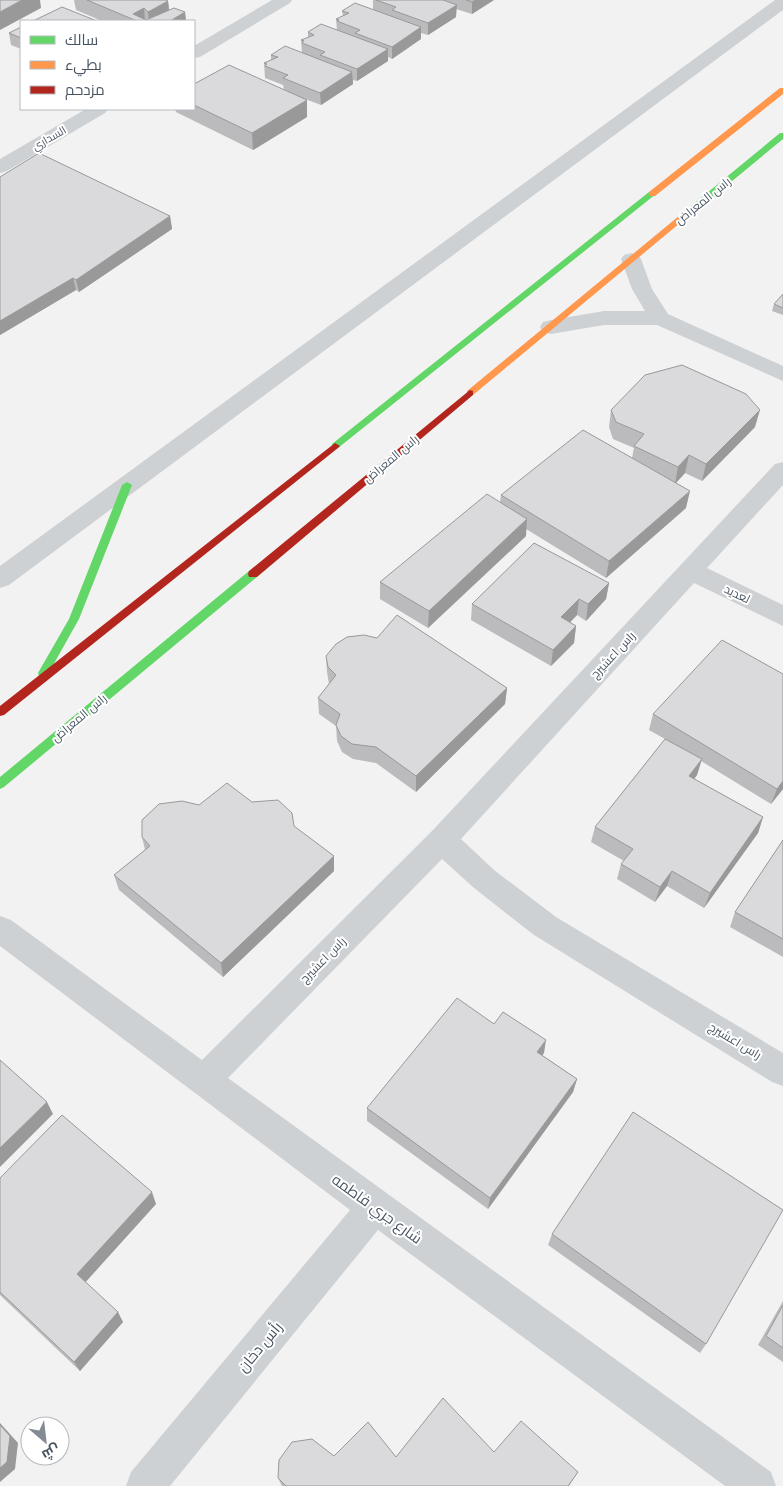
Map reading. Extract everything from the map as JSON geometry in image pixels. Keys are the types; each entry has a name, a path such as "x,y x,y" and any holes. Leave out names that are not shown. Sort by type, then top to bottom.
{"street":[{"path":"195,52 281,0"},
{"path":"0,579 783,2"},
{"path":"0,712 36,686 783,90"},
{"name":"السداري","path":"0,167 97,110"},
{"name":"راس المعراض","path":"0,784 783,135"},
{"path":"631,260 642,289 660,318"},
{"path":"551,326 604,318 660,318 783,374"},
{"name":"راس اعشيرج","path":"204,1080 442,840 783,470"},
{"path":"36,686 74,619 128,485"},
{"name":"لعديد","path":"691,571 783,616"},
{"name":"راس اعشيرج","path":"442,840 484,879 545,926 783,1071"},
{"name":"شارع جري فاطمه","path":"0,929 376,1208 756,1486"},
{"name":"رأس دخان","path":"145,1486 376,1208"}],"building":[{"path":"0,0 22,0 0,12"},
{"path":"87,0 168,1 148,12 144,8 133,14 146,20 135,20"},
{"path":"376,0 443,0 457,5 428,23 392,10 396,7"},
{"path":"355,3 421,27 392,47 355,33 360,30 337,21 339,20 336,19 349,13 342,11"},
{"path":"62,7 94,20 35,20"},
{"path":"174,8 185,12 172,20 146,20"},
{"path":"321,24 388,49 357,69 320,55 325,52 302,43 304,41 301,40 314,35 308,32"},
{"path":"20,28 20,38 9,33"},
{"path":"285,46 352,72 320,93 283,78 288,75 265,66 267,64 264,63 278,57 271,55"},
{"path":"229,65 307,100 252,133 195,105 195,83"},
{"path":"39,153 170,216 76,280 73,278 0,321 0,177"},
{"path":"783,294 783,308 774,304"},
{"path":"682,365 746,394 760,410 706,464 689,455 678,467 634,446 644,434 616,422 611,410 645,375"},
{"path":"583,430 690,491 609,561 501,495"},
{"path":"487,494 527,519 429,611 380,582"},
{"path":"534,543 609,583 588,604 579,599 561,617 576,626 553,650 472,604"},
{"path":"397,615 507,688 416,776 376,747 352,744 341,736 336,725 340,714 318,698 336,675 328,667 326,656 336,644 347,637 364,635 377,638"},
{"path":"722,640 783,674 783,781 777,789 653,714"},
{"path":"665,739 702,759 689,776 763,817 710,893 672,871 660,887 621,864 633,849 595,827"},
{"path":"227,783 252,802 278,800 292,813 294,826 334,856 221,963 114,875 150,846 142,837 142,820 159,804 182,801 199,805"},
{"path":"783,840 783,939 735,912"},
{"path":"457,998 494,1024 503,1012 546,1040 537,1052 577,1079 490,1198 367,1108"},
{"path":"0,1060 47,1102 0,1148"},
{"path":"633,1112 783,1210 706,1344 552,1234"},
{"path":"62,1115 152,1192 77,1274 118,1312 74,1362 0,1292 0,1178"},
{"path":"783,1305 783,1348 766,1336"},
{"path":"443,1398 494,1452 521,1421 578,1472 568,1486 286,1486 278,1478 279,1460 292,1442 312,1439 334,1456 368,1422 396,1457"},
{"path":"0,1425 10,1436 7,1462 0,1468"}],"traffic: fast":[{"path":"688,213 783,135"},
{"path":"335,446 652,194"},
{"path":"43,673 74,619 127,485"},
{"path":"0,784 253,574"}],"traffic: slow":[{"path":"652,194 783,90"},
{"path":"470,393 688,213"}],"traffic: jam":[{"path":"253,574 470,393"},
{"path":"0,712 335,446"}]}
